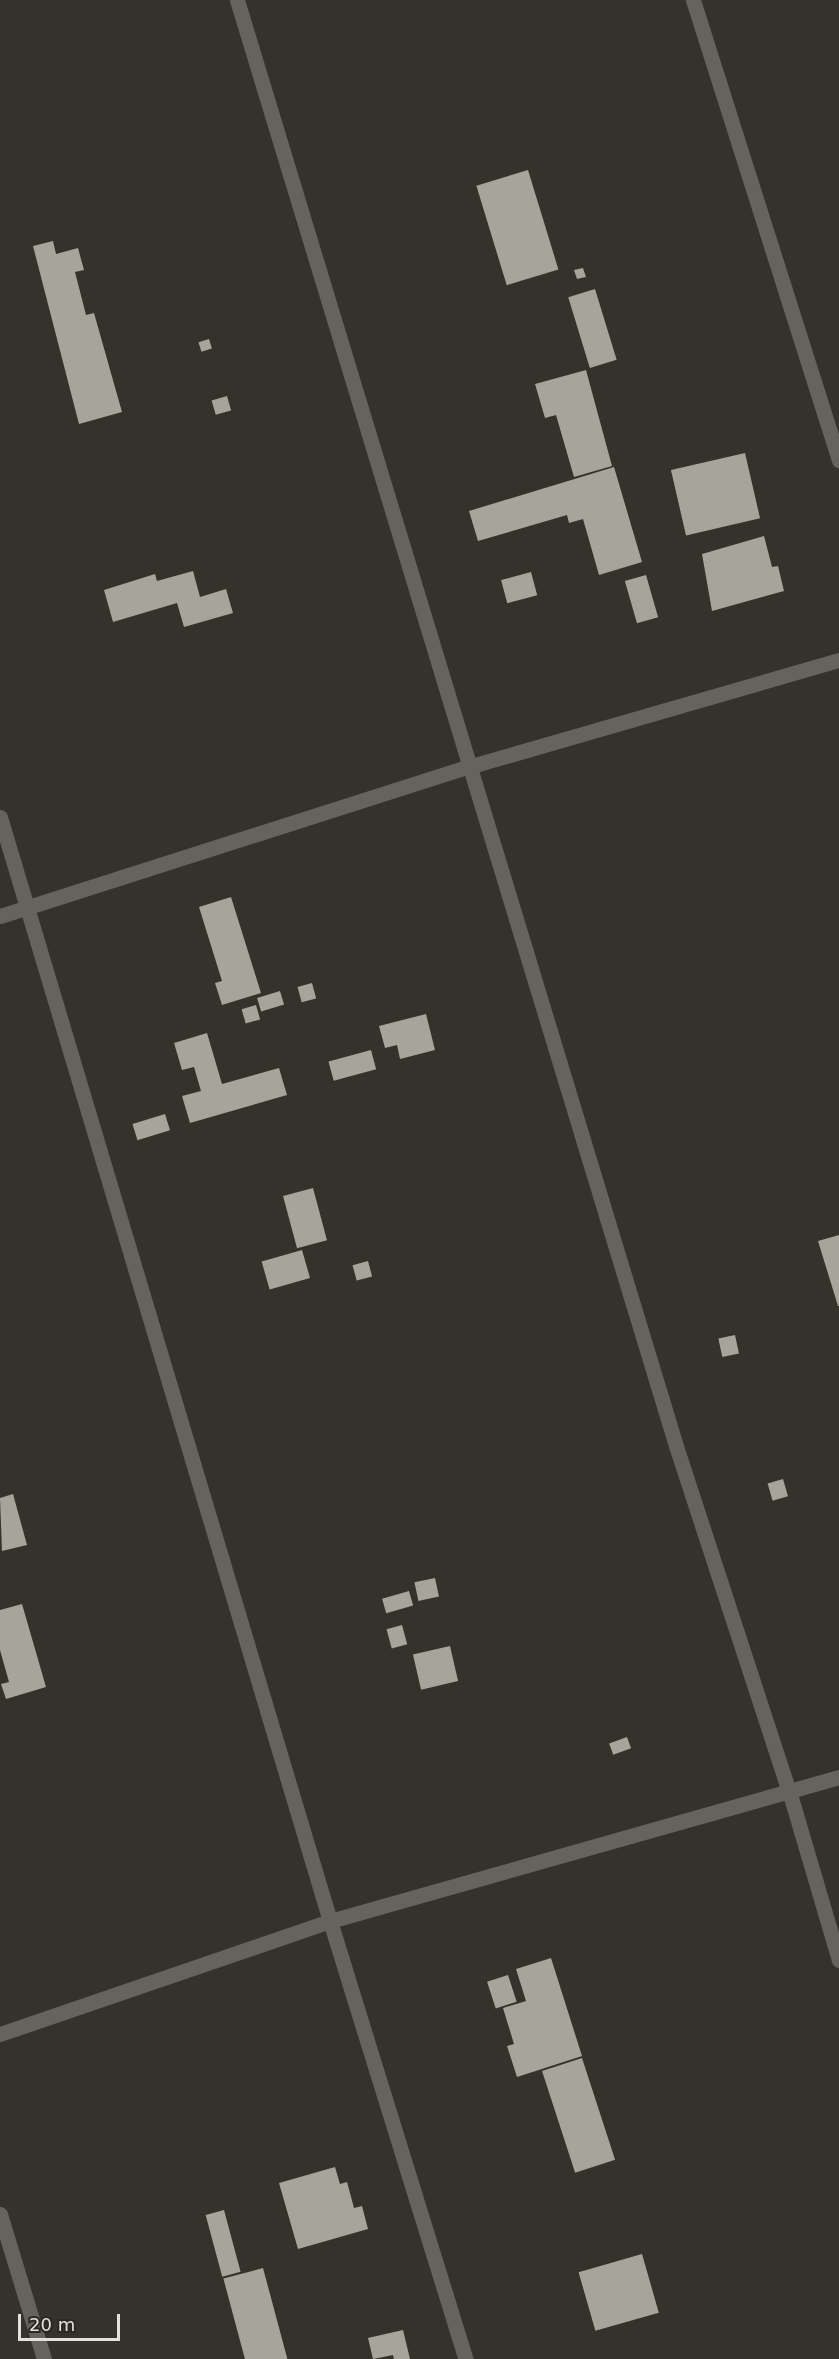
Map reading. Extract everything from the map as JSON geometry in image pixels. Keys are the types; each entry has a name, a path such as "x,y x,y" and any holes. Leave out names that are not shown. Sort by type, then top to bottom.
{"street":[{"path":"237,0 675,1446 790,1794 839,1960"},
{"path":"693,0 839,460"},
{"path":"0,916 468,767 839,660"},
{"path":"0,817 330,1921 466,2359"},
{"path":"0,2034 330,1921 790,1794 839,1777"},
{"path":"0,2214 44,2359"}],"building":[{"path":"528,170 558,269 507,285 476,186"},
{"path":"53,241 56,254 78,248 84,270 75,272 86,315 94,313 122,412 79,424 33,246"},
{"path":"583,268 586,277 577,279 574,270"},
{"path":"595,289 617,360 590,368 568,297"},
{"path":"209,339 212,349 201,352 198,342"},
{"path":"586,370 612,466 574,477 556,415 545,418 535,384"},
{"path":"227,396 231,410 216,415 212,400"},
{"path":"745,453 760,518 686,535 671,470"},
{"path":"614,467 642,562 599,575 583,519 569,523 567,515 478,541 469,511"},
{"path":"764,536 772,567 778,566 784,591 712,611 702,554"},
{"path":"193,571 200,597 226,589 233,613 184,627 177,603 113,622 104,590 155,574 157,581"},
{"path":"531,572 537,595 507,603 501,580"},
{"path":"646,575 658,617 637,623 625,581"},
{"path":"231,897 261,993 222,1005 215,983 222,981 199,907"},
{"path":"312,983 316,998 302,1002 298,987"},
{"path":"280,991 284,1004 261,1011 257,998"},
{"path":"256,1005 260,1019 246,1024 242,1009"},
{"path":"426,1014 435,1050 400,1059 397,1045 385,1048 379,1026"},
{"path":"207,1033 222,1084 279,1068 287,1095 190,1123 182,1096 201,1091 194,1067 182,1070 174,1043"},
{"path":"371,1050 376,1069 334,1081 328,1061"},
{"path":"165,1114 170,1130 137,1140 132,1124"},
{"path":"313,1188 327,1240 297,1248 283,1196"},
{"path":"839,1235 839,1306 838,1306 818,1241"},
{"path":"302,1250 310,1278 270,1289 262,1262"},
{"path":"368,1261 372,1276 357,1281 353,1265"},
{"path":"735,1335 739,1354 722,1357 718,1339"},
{"path":"783,1479 788,1496 773,1501 768,1483"},
{"path":"13,1494 27,1545 2,1551 0,1498"},
{"path":"435,1578 439,1597 418,1601 414,1582"},
{"path":"409,1591 413,1605 386,1613 382,1599"},
{"path":"22,1604 46,1687 6,1699 1,1684 9,1682 0,1650 0,1610"},
{"path":"402,1625 407,1644 392,1648 387,1629"},
{"path":"450,1646 458,1681 421,1690 413,1655"},
{"path":"627,1737 631,1748 613,1755 609,1743"},
{"path":"551,1958 582,2056 517,2077 507,2046 514,2044 503,2008 526,2001 516,1969"},
{"path":"508,1975 517,2002 496,2008 487,1982"},
{"path":"582,2058 615,2160 575,2173 542,2071"},
{"path":"335,2167 340,2184 347,2182 354,2208 362,2206 368,2229 298,2249 279,2183"},
{"path":"224,2210 241,2272 222,2277 206,2215"},
{"path":"642,2254 659,2313 595,2331 579,2272"},
{"path":"263,2268 287,2359 245,2359 223,2279"},
{"path":"403,2330 410,2359 394,2359 393,2355 373,2359 368,2338"}]}
